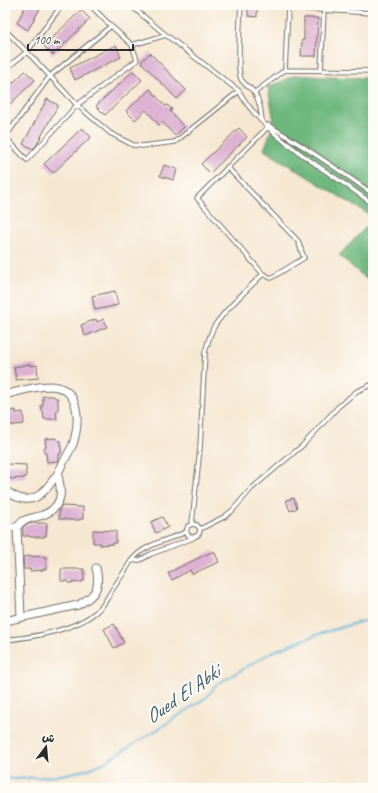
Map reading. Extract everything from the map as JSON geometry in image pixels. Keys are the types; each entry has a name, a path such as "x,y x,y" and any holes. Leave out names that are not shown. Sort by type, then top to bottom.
{"street":[{"path":"5,394 38,387 51,386 59,388 67,392 72,397 76,406 77,420 72,445 58,473 42,494 35,498 25,500 18,498 5,490"},
{"path":"21,617 17,527 22,521 41,517 54,509 59,502 61,493 58,473"},
{"path":"5,527 17,527"},
{"path":"5,621 78,605 89,600 97,588 98,574 96,568"}],"lane":[{"path":"5,69 27,52 62,5"},
{"path":"90,5 132,44 137,60 78,105 27,160 5,137 50,76 111,26"},
{"path":"130,5 166,35 239,91 245,103 285,143 373,204"},
{"path":"241,5 239,69 241,78 254,92 258,101 261,109 262,121"},
{"path":"285,70 288,7 373,13"},
{"path":"321,70 324,10"},
{"path":"5,30 78,105 110,133 133,145 142,146 175,142 239,91"},
{"path":"132,44 166,35"},
{"path":"254,92 285,70 373,71"},
{"path":"262,121 292,139 373,194"},
{"path":"227,167 298,241 304,258 271,278 263,274 197,198 227,167 268,127"},
{"path":"186,532 188,526 192,524 200,448 205,352 215,326 225,312 263,274"},
{"path":"131,561 140,560 151,554 194,537 198,535 200,529 224,517 232,511 251,489 303,445 338,407 357,391 373,384"},
{"path":"192,524 197,525 200,529"},
{"path":"186,532 189,536 194,537"},
{"path":"5,640 20,639 63,629 94,614 103,605 137,554 149,546 186,532"}],"green space":[{"path":"296,75 373,78 373,217 264,150 274,122 268,87"},
{"path":"373,220 373,285 339,255"}],"building":[{"path":"26,5 42,5 28,30 17,23"},
{"path":"248,5 257,5 257,17 248,16"},
{"path":"81,10 90,19 53,55 44,46"},
{"path":"304,18 318,18 316,56 301,56 302,40 304,40"},
{"path":"116,45 121,57 75,80 70,68"},
{"path":"150,53 186,90 177,99 141,62"},
{"path":"25,71 35,80 5,109 5,91"},
{"path":"133,71 142,80 105,115 96,106"},
{"path":"150,89 165,106 167,105 172,109 170,111 184,127 175,136 162,122 159,125 146,110 135,120 126,111"},
{"path":"47,99 58,105 33,149 23,144"},
{"path":"82,128 91,137 53,173 44,164"},
{"path":"239,128 247,137 210,173 201,164"},
{"path":"164,165 177,169 174,180 160,176"},
{"path":"115,291 118,305 95,310 92,296"},
{"path":"96,319 97,322 104,319 107,327 85,336 81,325"},
{"path":"30,364 30,366 37,365 38,378 16,380 14,367"},
{"path":"43,396 54,396 55,398 58,398 58,411 56,411 57,419 44,419 41,405 43,405"},
{"path":"16,410 16,413 23,412 24,424 5,426 5,412"},
{"path":"54,438 61,441 61,454 59,454 58,461 47,462 46,453 44,453 44,448 46,447 45,439"},
{"path":"5,465 26,465 26,477 10,479 10,477 5,477"},
{"path":"294,498 297,508 290,511 286,500"},
{"path":"61,506 83,507 83,519 59,519 59,510"},
{"path":"162,517 168,527 156,533 151,522"},
{"path":"32,523 47,523 46,536 23,536 23,528 25,525"},
{"path":"93,530 116,531 116,543 100,545 100,543 93,543"},
{"path":"214,551 219,562 192,574 190,570 172,580 168,573"},
{"path":"23,557 46,557 46,569 30,571 30,569 24,569"},
{"path":"61,569 84,569 84,581 68,583 68,581 61,581"},
{"path":"114,624 124,643 114,648 104,629"}],"waterway":[{"name":"Oued El Abki","path":"5,778 16,779 56,776 86,770 103,763 207,697 216,685 272,652 316,635 373,618"}]}
